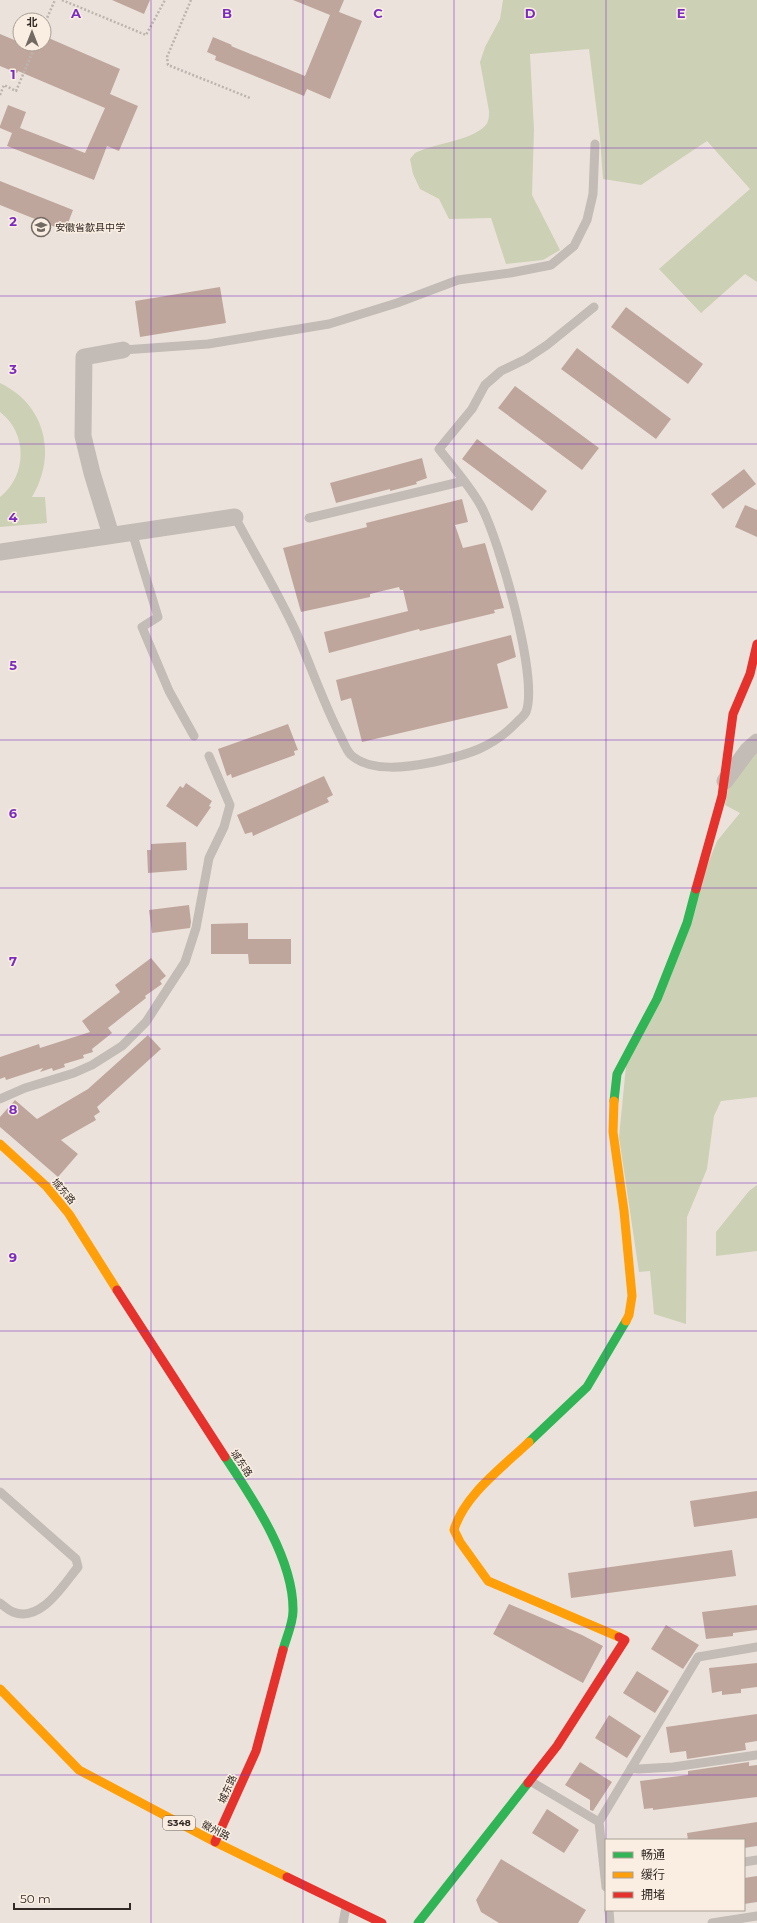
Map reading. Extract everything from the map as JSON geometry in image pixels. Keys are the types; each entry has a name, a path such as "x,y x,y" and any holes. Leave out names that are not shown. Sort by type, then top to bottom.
{"street":[{"path":"111,535 92,473 83,436 84,357 123,350"},
{"path":"0,552 235,517"},
{"path":"418,1923 557,1746 625,1640 484,1579 454,1530 458,1516 482,1487 587,1387 629,1315 632,1305 632,1296 624,1211 613,1132 613,1113 617,1074 645,1025 673,961 687,923 722,796 733,714 750,674 757,644"},
{"path":"724,783 748,750 757,742"},
{"name":"城东路","path":"0,1144 46,1186 69,1214 180,1389 252,1497 285,1563 292,1591 293,1613 256,1751 215,1842"},
{"name":"徽州路","path":"0,1689 79,1770 215,1842 346,1907 382,1923"}],"lane":[{"path":"123,350 208,344 329,324 397,303 458,280 510,273 551,265 574,246 587,220 593,194 595,144"},
{"path":"235,517 295,630 334,723 349,753 356,758 379,766 390,767 426,764 458,757 481,748 503,736 525,714 530,691 504,564 481,507 464,481 439,449 472,409 484,384 501,371 526,359 547,345 594,307"},
{"path":"309,518 464,481"},
{"path":"132,532 158,617 142,627 168,691 194,736"},
{"path":"0,1099 25,1088 74,1074 92,1065 122,1046 146,1022 185,962 194,934 209,858 224,827 230,805 209,756"},
{"path":"0,1492 76,1559 78,1568 46,1605 34,1611 14,1612 0,1603"},
{"path":"605,1874 599,1822 698,1657 757,1647"},
{"path":"631,1768 673,1767 757,1755"},
{"path":"530,1781 599,1822"},
{"path":"745,1862 757,1860"},
{"path":"343,1923 346,1907"},
{"path":"609,1911 610,1923"},
{"path":"712,1923 757,1916"}],"path":[{"path":"50,12 55,0"},
{"path":"62,0 146,35 165,0"},
{"path":"191,0 167,56 168,65 250,98"},
{"path":"0,95 4,85 16,91 33,52"}],"green space":[{"path":"503,0 757,0 757,282 745,274 701,313 659,269 750,189 707,141 641,185 603,179 600,138 589,49 530,54 534,130 532,195 560,250 543,260 506,264 491,218 449,219 439,199 420,189 413,174 410,159 415,153 471,135 479,131 487,123 489,111 480,62 485,47 500,19"},
{"path":"0,383 16,392 28,404 37,418 43,432 45,448 44,465 40,481 32,497 45,497 47,523 0,527 0,497 9,488 15,478 21,454 16,431 0,412"},
{"path":"757,751 757,1097 721,1101 714,1116 707,1169 687,1217 686,1324 654,1314 650,1271 639,1272 619,1137 626,1066 717,841 740,813 725,805 730,779"},
{"path":"757,1185 757,1251 716,1256 716,1232 749,1191"}],"building":[{"path":"112,0 150,0 144,14"},
{"path":"293,0 344,0 339,12 362,21 330,99 307,89 304,96 215,60 216,56 207,52 213,37 232,45 231,46 305,76 330,15"},
{"path":"0,34 12,39 12,52 52,52 52,39 120,69 110,94 138,106 119,151 107,146 94,180 7,146 12,133 0,128 0,126 8,105 26,112 20,128 85,153 105,108 18,71 17,73 0,66"},
{"path":"0,181 73,210 65,231 0,205"},
{"path":"220,287 226,323 140,337 135,301"},
{"path":"626,307 703,364 688,384 611,327"},
{"path":"577,348 671,419 656,439 561,369"},
{"path":"515,386 599,448 582,470 498,408"},
{"path":"477,439 547,491 532,511 462,459"},
{"path":"422,458 427,478 416,482 417,484 390,491 390,489 336,503 330,483"},
{"path":"744,469 756,484 723,509 711,494"},
{"path":"462,499 468,522 455,525 463,548 485,543 504,608 494,610 495,613 420,631 419,629 329,653 324,632 408,611 403,590 400,590 399,587 370,594 370,597 301,612 283,548 367,527 366,523"},
{"path":"745,505 757,510 757,537 735,527"},
{"path":"511,635 516,657 497,664 508,708 362,742 351,698 341,701 336,680"},
{"path":"288,724 298,750 294,751 295,755 232,778 231,774 227,776 218,749"},
{"path":"324,776 333,795 327,798 329,802 253,836 252,832 245,834 237,815"},
{"path":"186,783 212,801 209,806 211,807 197,827 166,806 180,786 183,788"},
{"path":"186,842 187,870 148,873 147,850 151,850 151,844"},
{"path":"189,905 191,922 190,928 152,933 149,910"},
{"path":"248,923 248,939 291,939 291,964 249,964 248,954 211,954 211,924"},
{"path":"151,958 166,976 160,981 162,984 145,996 146,998 108,1028 112,1033 92,1049 93,1052 83,1055 84,1058 64,1064 65,1067 53,1071 52,1068 40,1072 43,1068 6,1080 5,1077 0,1079 0,1057 39,1044 40,1048 90,1032 82,1021 120,992 115,985"},
{"path":"148,1035 161,1049 97,1107 100,1112 94,1116 96,1120 61,1140 78,1154 58,1177 0,1127 0,1117 15,1100 37,1119 88,1089"},
{"path":"757,1491 757,1518 694,1527 690,1501"},
{"path":"732,1550 736,1576 571,1598 568,1573"},
{"path":"509,1604 582,1635 603,1646 583,1683 493,1634"},
{"path":"757,1605 757,1630 733,1633 733,1636 706,1639 702,1612"},
{"path":"666,1625 699,1645 683,1669 651,1649"},
{"path":"757,1663 757,1687 741,1689 741,1693 722,1695 722,1691 712,1693 709,1668"},
{"path":"637,1671 669,1691 655,1713 623,1693"},
{"path":"757,1714 757,1741 745,1743 746,1750 687,1759 686,1751 670,1753 666,1727"},
{"path":"609,1715 641,1736 627,1758 595,1738"},
{"path":"580,1762 612,1782 593,1811 590,1810 590,1800 565,1785"},
{"path":"749,1762 749,1766 757,1765 757,1797 653,1810 653,1808 644,1809 640,1781 688,1775 688,1771"},
{"path":"547,1809 579,1830 564,1853 532,1833"},
{"path":"757,1822 757,1846 745,1848 745,1839 688,1839 687,1833"},
{"path":"501,1859 586,1910 578,1923 499,1923 481,1912 476,1900"},
{"path":"757,1876 757,1902 745,1904 745,1878"}],"traffic: fast":[{"path":"614,1101 617,1074 657,999 687,923 696,889"},
{"path":"529,1442 587,1387 626,1321"},
{"path":"225,1457 248,1491 270,1530 287,1571 292,1591 293,1616 283,1650"},
{"path":"418,1923 528,1783"}],"traffic: slow":[{"path":"614,1101 613,1132 624,1211 632,1296 629,1315 626,1321"},
{"path":"0,1144 46,1186 69,1214 117,1290"},
{"path":"529,1442 475,1493 459,1517 454,1530 460,1542 488,1581 619,1637"},
{"path":"0,1689 79,1770 215,1842 287,1877"}],"traffic: jam":[{"path":"696,889 722,796 733,714 750,674 757,644"},
{"path":"117,1290 225,1457"},
{"path":"528,1783 557,1746 625,1640 619,1637"},
{"path":"215,1842 256,1751 283,1650"},
{"path":"287,1877 382,1923"}],"place":[{"name":"安徽省歙县中学","path":"41,227"}]}
